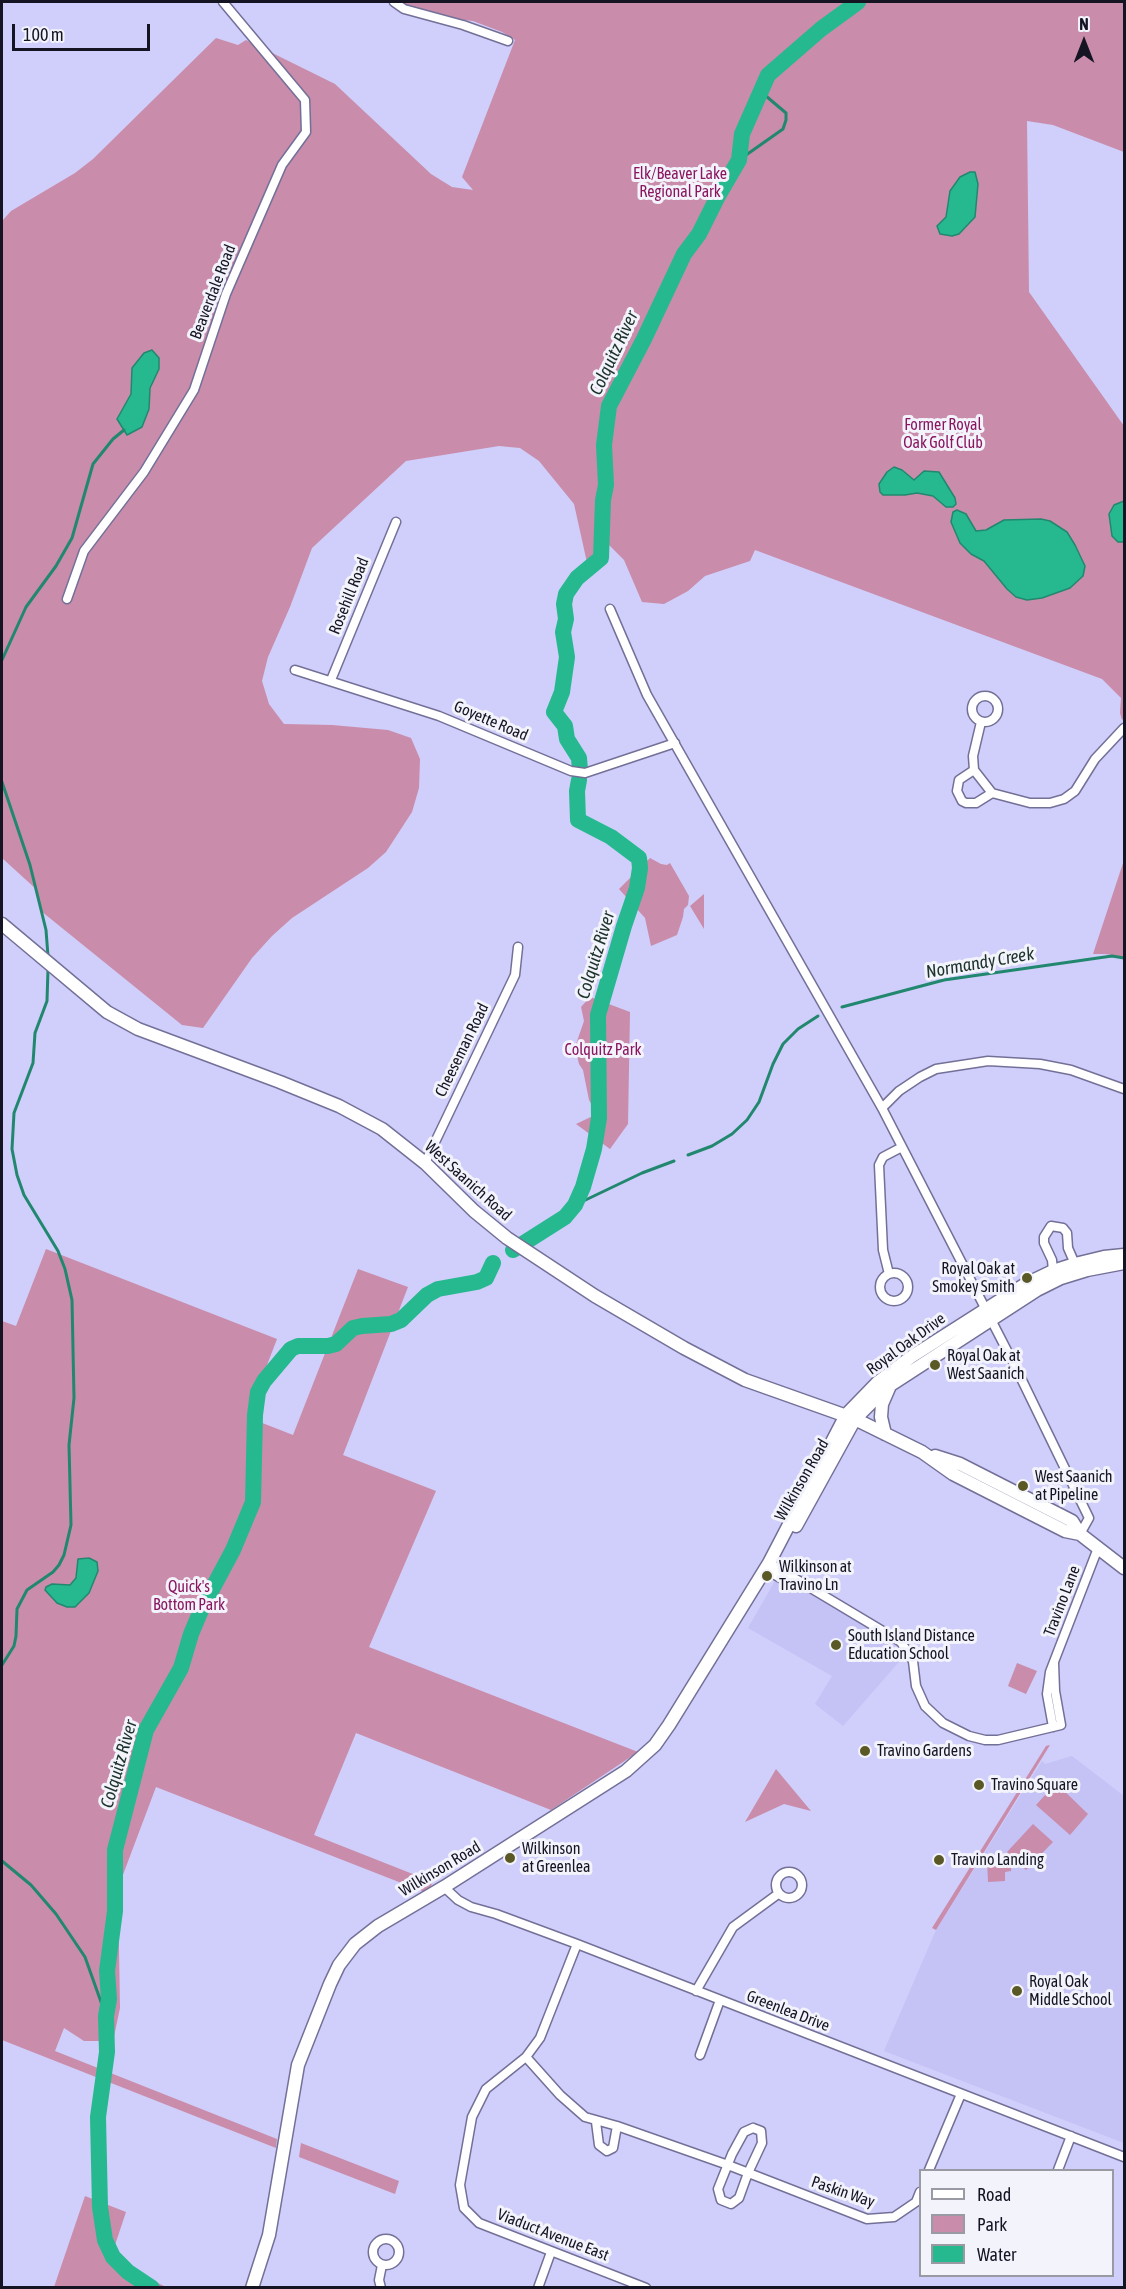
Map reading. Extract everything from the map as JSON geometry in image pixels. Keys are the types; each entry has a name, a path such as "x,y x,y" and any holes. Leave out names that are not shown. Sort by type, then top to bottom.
{"main road":[{"name":"West Saanich Road","path":"2,924 107,1012 138,1029 339,1106 382,1129 424,1163 474,1211 507,1238 595,1296 745,1380 850,1417 922,1452 960,1464 1072,1521 1080,1534 1125,1569"},
{"name":"Royal Oak Drive","path":"850,1417 1024,1285 1053,1271 1075,1264 1125,1255"},
{"name":"Royal Oak Drive","path":"850,1417 886,1376 987,1314 1062,1278 1125,1263"},
{"path":"885,1434 881,1418 882,1404 889,1387"},
{"name":"Wilkinson Road","path":"252,2288 269,2235 298,2065 339,1965 355,1944 378,1926 626,1772 655,1745 770,1563 850,1417"}],"street":[{"name":"Beaverdale Road","path":"67,599 84,550 144,472 194,390 226,294 282,165 306,132 305,100 223,2"},
{"path":"394,2 404,9 463,25 508,41"},
{"name":"Rosehill Road","path":"331,680 396,522"},
{"path":"610,609 647,695 882,1108 1049,1433 1089,1518 1080,1534"},
{"name":"Goyette Road","path":"295,670 439,716 571,771 585,773 675,743"},
{"path":"981,722 973,756 974,770 992,793 1030,803 1050,803 1064,799 1075,791 1095,759 1125,728"},
{"path":"974,770 959,780 957,791 962,801 976,803 992,793"},
{"name":"Cheeseman Road","path":"424,1163 515,975 518,947"},
{"path":"882,1108 899,1091 928,1073 953,1065 988,1061 1040,1064 1071,1070 1125,1089"},
{"path":"889,1274 883,1250 879,1165 883,1157 902,1147"},
{"path":"1053,1271 1052,1260 1044,1243 1045,1232 1051,1226 1064,1228 1067,1233 1068,1248 1075,1264"},
{"name":"Travino Lane","path":"770,1563 791,1584 806,1586 902,1642 913,1660 916,1686 925,1706 943,1723 956,1731 985,1740 998,1740 1057,1726 1054,1663 1098,1548"},
{"name":"Greenlea Drive","path":"444,1887 458,1900 471,1907 577,1944 1125,2157"},
{"path":"696,1991 733,1927 778,1894"},
{"name":"Viaduct Avenue East","path":"577,1944 540,2038 526,2057 486,2089 472,2117 460,2184 464,2208 479,2223 646,2288"},
{"path":"700,2055 720,2000"},
{"name":"Paskin Way","path":"526,2057 585,2117 728,2165 867,2220 894,2217 916,2202 919,2196"},
{"path":"929,2169 961,2094"},
{"path":"596,2122 599,2145 607,2151 613,2148 617,2126"},
{"path":"753,2128 761,2131 762,2143 739,2198 731,2204 721,2200 718,2189 728,2165 744,2132 753,2128"},
{"path":"1058,2169 1071,2136"},
{"path":"538,2288 551,2252"},
{"path":"381,2288 379,2280 382,2265"}],"shaded area":[{"name":"South Island Distance Education School","path":"776,1579 810,1594 882,1635 905,1655 843,1726 815,1704 832,1676 748,1628"},
{"name":"Royal Oak Middle School","path":"1072,1756 1124,1796 1124,2143 884,2051 936,1930 1042,1761 1045,1764"}],"green space":[{"path":"397,2 1124,2 1124,152 1053,125 1027,121 1029,292 1124,426 1124,718 1122,720 1120,713 1121,698 1102,679 755,550 750,561 705,576 688,591 664,604 642,602 624,560 608,544 604,556 588,567 574,504 539,461 520,448 499,446 406,461 312,548 268,657 262,681 269,704 284,724 388,730 411,738 420,759 419,788 412,812 386,852 368,868 292,918 272,936 252,958 203,1028 182,1025 41,911 36,889 2,858 2,221 11,211 75,173 93,159 216,38 238,45 246,40 335,84 431,174 452,187 473,190 462,177 515,40 502,32 473,21 426,16"},
{"path":"650,858 661,864 670,863 689,896 677,935 651,946 645,918 619,889"},
{"path":"1124,860 1124,957 1093,954"},
{"path":"704,894 704,929 690,906"},
{"name":"Colquitz Park","path":"590,997 630,1012 628,1124 610,1149 576,1124 597,1114 589,1100 583,1070 579,1064 575,1047 584,1021 581,1007"},
{"name":"Quick's Bottom Park","path":"46,1249 277,1339 247,1417 293,1435 358,1269 408,1287 343,1455 436,1491 369,1647 638,1752 551,1810 356,1733 314,1835 433,1882 427,1893 156,1787 118,1888 120,2008 113,2041 84,2041 64,2028 55,2051 277,2139 276,2148 2,2040 2,1321 16,1326"},
{"path":"1017,1663 1037,1671 1026,1694 1008,1686"},
{"path":"1050,1745 936,1930 932,1928 1046,1746"},
{"path":"776,1769 811,1811 784,1804 745,1822"},
{"path":"1056,1783 1088,1814 1070,1835 1036,1805"},
{"path":"1033,1824 1053,1842 1026,1870 1007,1852"},
{"path":"1011,1858 1011,1871 1005,1872 1005,1881 988,1882 987,1859"},
{"path":"301,2143 399,2181 395,2194 299,2157"},
{"path":"85,2196 126,2212 110,2260 166,2287 54,2287"}],"water":[{"path":"975,172 978,184 975,217 959,234 952,236 940,234 937,226 946,217 950,191 960,177"},
{"path":"152,350 159,358 159,369 150,388 149,409 142,427 127,435 117,419 131,394 132,368 144,353"},
{"path":"894,467 902,470 914,480 924,471 939,472 955,498 956,504 953,507 946,507 933,496 917,493 883,495 879,484 887,472"},
{"path":"1124,501 1124,542 1118,542 1112,536 1109,514 1114,505"},
{"path":"957,510 966,514 976,531 986,530 1004,520 1041,519 1050,521 1067,532 1075,545 1085,566 1083,576 1070,588 1042,598 1027,600 1016,597 984,561 971,554 960,543 951,522 953,512"},
{"path":"89,1558 97,1562 98,1571 89,1593 75,1607 57,1603 45,1590 46,1587 52,1584 70,1585 76,1578 78,1559"}],"waterway":[{"name":"Colquitz River","path":"580,770 579,758 567,739 565,726 554,712 562,692 567,657 563,632 566,619 564,604 566,594 577,578 601,558 603,500 606,485 604,445 609,406 684,254 699,234 739,160 742,134 768,75 821,29 858,2"},
{"path":"739,160 783,129 786,120 786,113 760,91"},
{"path":"2,660 26,607 56,566 72,538 93,464 113,439 124,430"},
{"name":"Colquitz River","path":"513,1250 565,1217 575,1205 583,1187 594,1149 599,1118 598,1015 637,888 640,868 639,858 611,837 578,820 579,780"},
{"path":"2,782 30,865 46,930 48,956"},
{"name":"Normandy Creek","path":"842,1007 944,980 1112,956 1124,958"},
{"path":"2,1665 14,1646 17,1609 27,1590 53,1572 59,1565 64,1555 71,1525 69,1445 74,1398 72,1300 58,1251 24,1195 12,1149 14,1113 33,1063 35,1033 47,1001 48,969"},
{"name":"Normandy Creek","path":"688,1155 712,1146 732,1134 747,1120 759,1102 783,1044 798,1029 818,1016"},
{"name":"Normandy Creek","path":"575,1205 642,1173 674,1161"},
{"name":"Colquitz River","path":"152,2288 128,2272 113,2257 105,2240 100,2207 98,2117 107,2052 106,2016 109,1999 107,1971 115,1911 115,1850 146,1730 181,1668 202,1608 233,1550 253,1502 255,1415 258,1392 264,1381 291,1349 298,1346 336,1344 353,1328 391,1324 401,1320 427,1295 438,1289 477,1282 486,1278 493,1263"},
{"path":"2,1861 31,1885 56,1914 85,1957 106,2016"}],"place":[{"name":"Royal Oak at Smokey Smith","path":"1027,1278"},
{"name":"Royal Oak at West Saanich","path":"935,1365"},
{"name":"West Saanich at Pipeline","path":"1023,1486"},
{"name":"Wilkinson at Travino Ln","path":"767,1576"},
{"name":"South Island Distance Education School","path":"836,1645"},
{"name":"Travino Gardens","path":"865,1751"},
{"name":"Travino Square","path":"979,1785"},
{"name":"Wilkinson at Greenlea","path":"510,1858"},
{"name":"Travino Landing","path":"939,1860"},
{"name":"Royal Oak Middle School","path":"1017,1991"}],"park label":[{"name":"Elk/Beaver Lake Regional Park","path":"680,183"},
{"name":"Former Royal Oak Golf Club","path":"943,434"}]}
